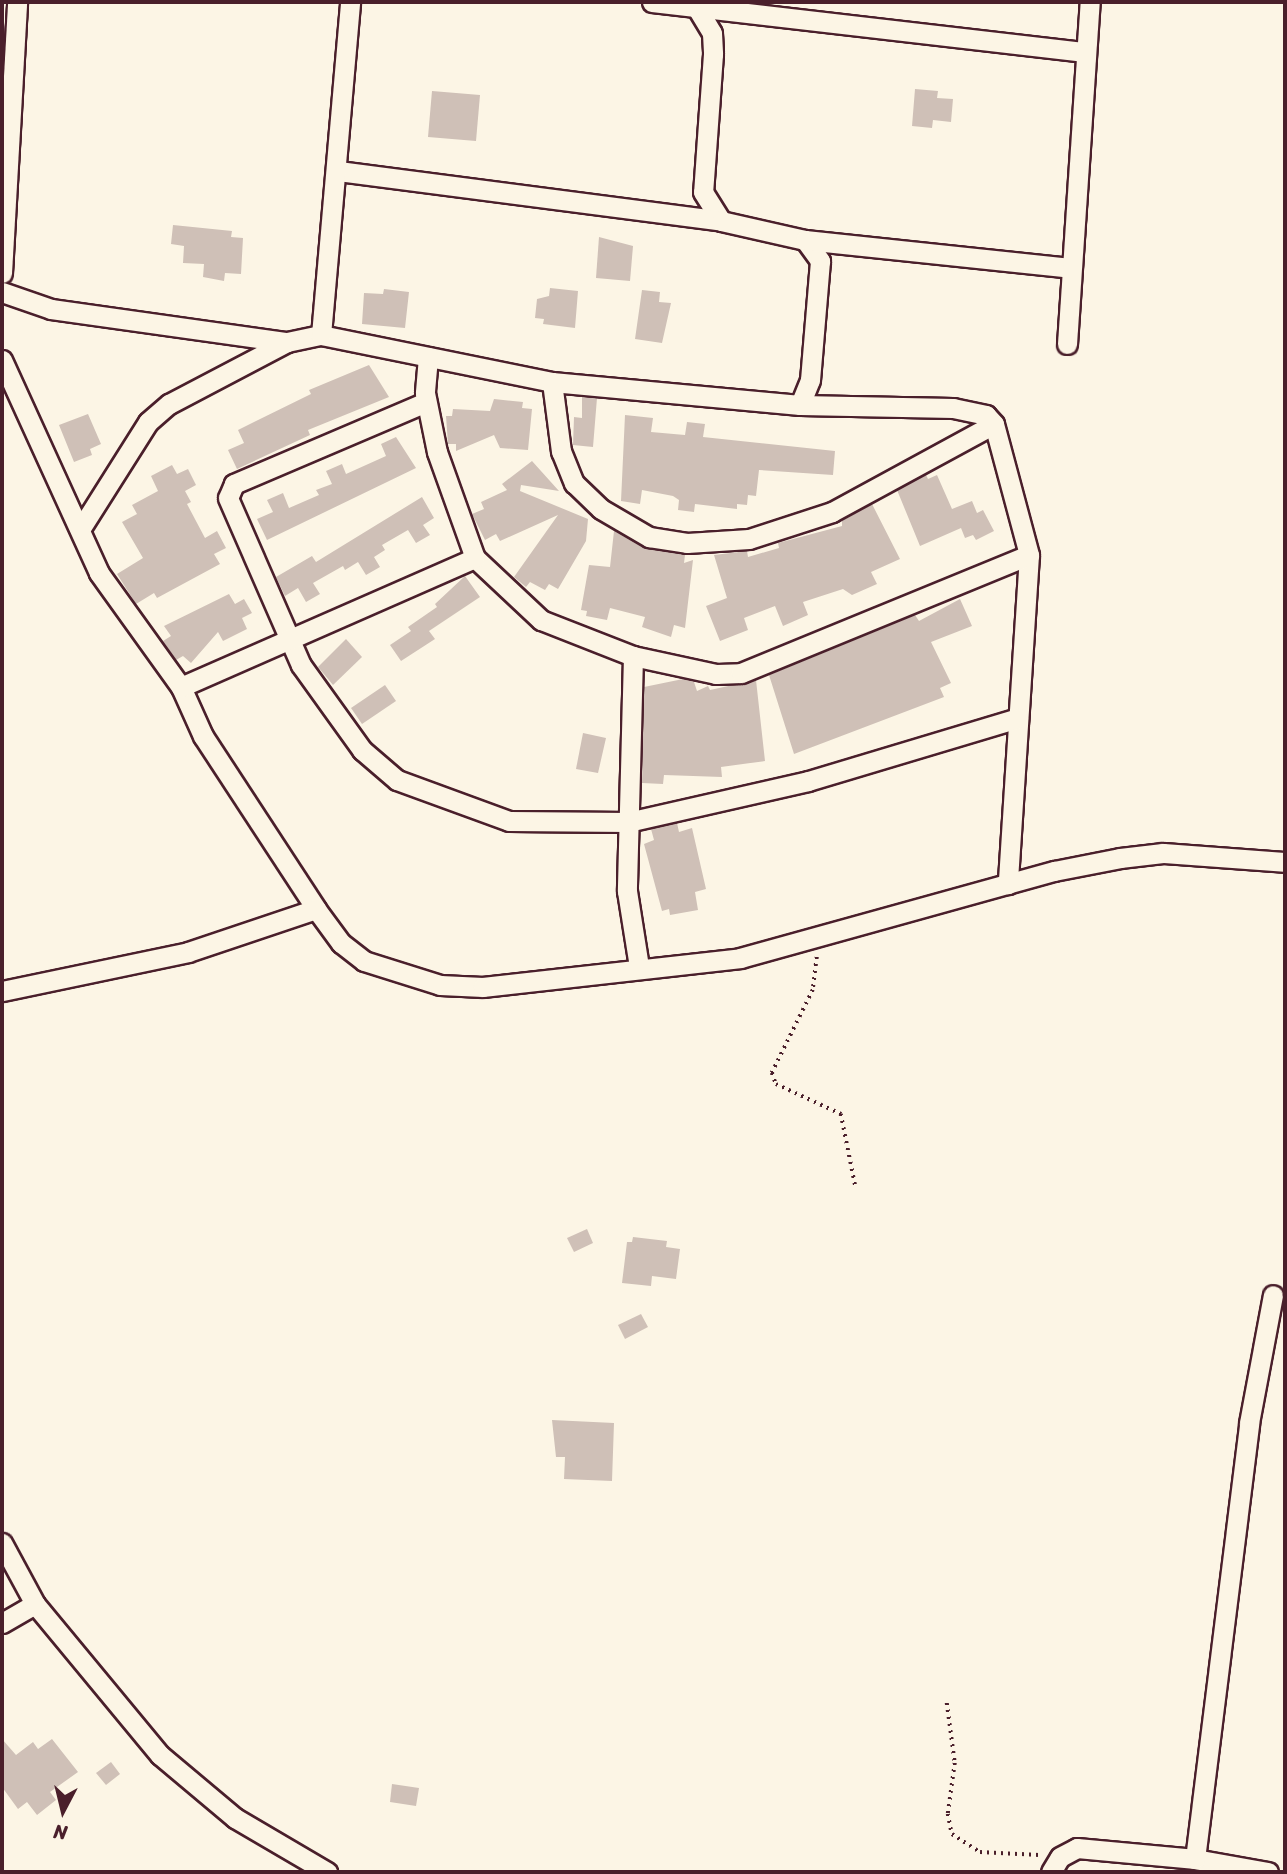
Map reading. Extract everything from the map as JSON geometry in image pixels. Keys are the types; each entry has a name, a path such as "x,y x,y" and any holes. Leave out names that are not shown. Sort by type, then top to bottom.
{"street":[{"path":"2,273 17,2"},
{"path":"321,335 338,171 350,2"},
{"path":"652,2 1085,52"},
{"path":"1067,344 1090,2"},
{"path":"697,8 712,33 713,54 704,192 721,220"},
{"path":"338,171 721,220 805,240 1071,268"},
{"path":"800,405 810,380 820,261 805,240"},
{"path":"2,292 51,309 287,342"},
{"path":"81,528 148,422 169,404 287,342 321,335 552,382 800,405 953,408 979,411 994,424 1029,555 1027,635 1018,718 1008,884"},
{"path":"428,357 426,402 445,479 475,558 541,620 633,656 716,674 741,673 1029,555"},
{"path":"2,360 108,588 181,687 203,736 316,909 341,943 364,961 440,985 483,988 639,967 719,962 1055,871 1163,853 1285,862"},
{"path":"552,382 561,452 574,483 601,509 649,537 687,543 750,539 832,512 994,424"},
{"path":"426,402 229,490 228,498 287,638 362,750 397,780 509,821 628,822 808,781 1018,718"},
{"path":"181,687 287,638 475,558"},
{"path":"633,656 627,891 639,967"},
{"path":"2,991 175,956 316,909"},
{"path":"1195,1859 1249,1423 1273,1295"},
{"path":"2,1543 35,1604 160,1755 235,1818 327,1872"},
{"path":"2,1623 35,1604"},
{"path":"1056,1864 1077,1848 1195,1859 1268,1872"}],"path":[{"path":"814,938 817,960 813,990 772,1073 776,1084 841,1114 856,1189"},
{"path":"947,1703 955,1763 948,1814 952,1834 980,1852 1056,1864"}],"building":[{"path":"915,89 938,91 937,98 953,99 951,122 933,120 932,128 912,126"},
{"path":"432,91 480,95 476,141 428,137"},
{"path":"173,225 232,231 231,237 243,238 241,274 225,273 224,281 203,277 204,264 183,263 184,246 171,244"},
{"path":"599,237 633,246 630,281 596,278"},
{"path":"550,288 578,291 575,328 543,324 544,319 535,318 537,299 549,296"},
{"path":"384,289 409,292 405,328 362,324 364,293 383,294"},
{"path":"642,290 660,292 659,302 671,303 662,343 635,339"},
{"path":"369,365 389,397 308,430 310,435 237,469 228,450 244,443 238,430 311,394 309,390"},
{"path":"582,397 597,398 593,447 573,445 574,417 582,418"},
{"path":"494,399 523,402 522,408 532,409 528,450 500,448 494,435 456,451 456,444 448,444 446,416 452,416 453,409 490,411"},
{"path":"88,414 101,444 90,449 92,455 74,462 59,425"},
{"path":"625,415 653,418 651,432 685,435 687,422 705,424 703,437 835,451 833,475 759,470 756,496 748,495 747,505 737,504 737,509 695,504 694,512 678,510 679,500 673,496 642,490 640,504 621,501"},
{"path":"396,437 416,468 267,540 257,519 273,512 267,500 283,493 289,508 319,495 316,490 332,484 326,471 342,464 346,474 386,456 381,444"},
{"path":"532,461 559,491 521,485 520,491 588,519 586,541 558,589 549,584 545,590 530,582 526,587 514,577 558,515 500,541 496,534 485,540 472,514 484,509 481,502 507,490 502,484"},
{"path":"172,465 177,474 188,469 196,485 185,491 191,502 187,504 205,538 217,531 226,548 214,554 220,564 157,598 154,593 136,604 117,574 143,558 122,522 137,514 132,505 158,491 151,476"},
{"path":"926,475 928,479 937,475 952,509 972,501 977,513 983,510 994,531 976,540 973,535 965,538 961,528 920,546 897,490"},
{"path":"422,497 434,518 423,525 430,535 416,543 408,530 382,545 385,550 374,557 380,567 366,575 358,562 345,570 343,566 313,583 320,594 306,602 298,588 285,596 276,577 312,556 316,562"},
{"path":"872,504 900,559 871,572 877,584 852,595 843,589 803,602 808,615 783,626 775,606 744,618 748,630 720,641 706,606 727,598 714,555 747,551 748,557 779,548 778,543 842,526 842,521"},
{"path":"614,531 643,548 685,555 684,563 693,560 685,628 674,625 671,637 642,627 645,617 610,608 607,620 586,616 587,611 581,610 589,565 610,567"},
{"path":"465,576 480,597 429,631 435,639 401,661 390,645 411,631 408,627 437,607 435,604"},
{"path":"229,594 235,604 244,599 252,613 242,618 247,629 223,641 218,632 191,663 183,656 176,660 163,641 171,636 164,626"},
{"path":"960,599 972,626 931,642 951,683 940,688 944,697 794,754 769,675 915,615 919,621"},
{"path":"346,639 362,657 333,685 318,667"},
{"path":"683,679 694,682 697,691 708,686 710,690 756,680 765,761 721,767 722,777 664,775 663,784 642,783 644,687"},
{"path":"385,685 396,701 362,724 351,708"},
{"path":"583,733 606,738 598,773 576,769"},
{"path":"677,823 679,832 692,828 706,889 695,892 698,910 670,915 669,909 662,911 644,844 654,840 651,829"},
{"path":"587,1229 593,1243 574,1252 567,1238"},
{"path":"633,1237 667,1241 666,1247 680,1249 676,1279 652,1276 651,1286 622,1283 627,1242 632,1242"},
{"path":"641,1314 648,1327 625,1339 618,1325"},
{"path":"552,1420 614,1423 612,1481 564,1479 565,1457 556,1457"},
{"path":"2,1739 16,1755 33,1742 38,1749 52,1739 78,1772 50,1792 56,1800 37,1815 27,1802 18,1809 2,1787"},
{"path":"111,1762 120,1774 106,1785 96,1773"},
{"path":"392,1784 419,1788 416,1806 390,1802"}]}
